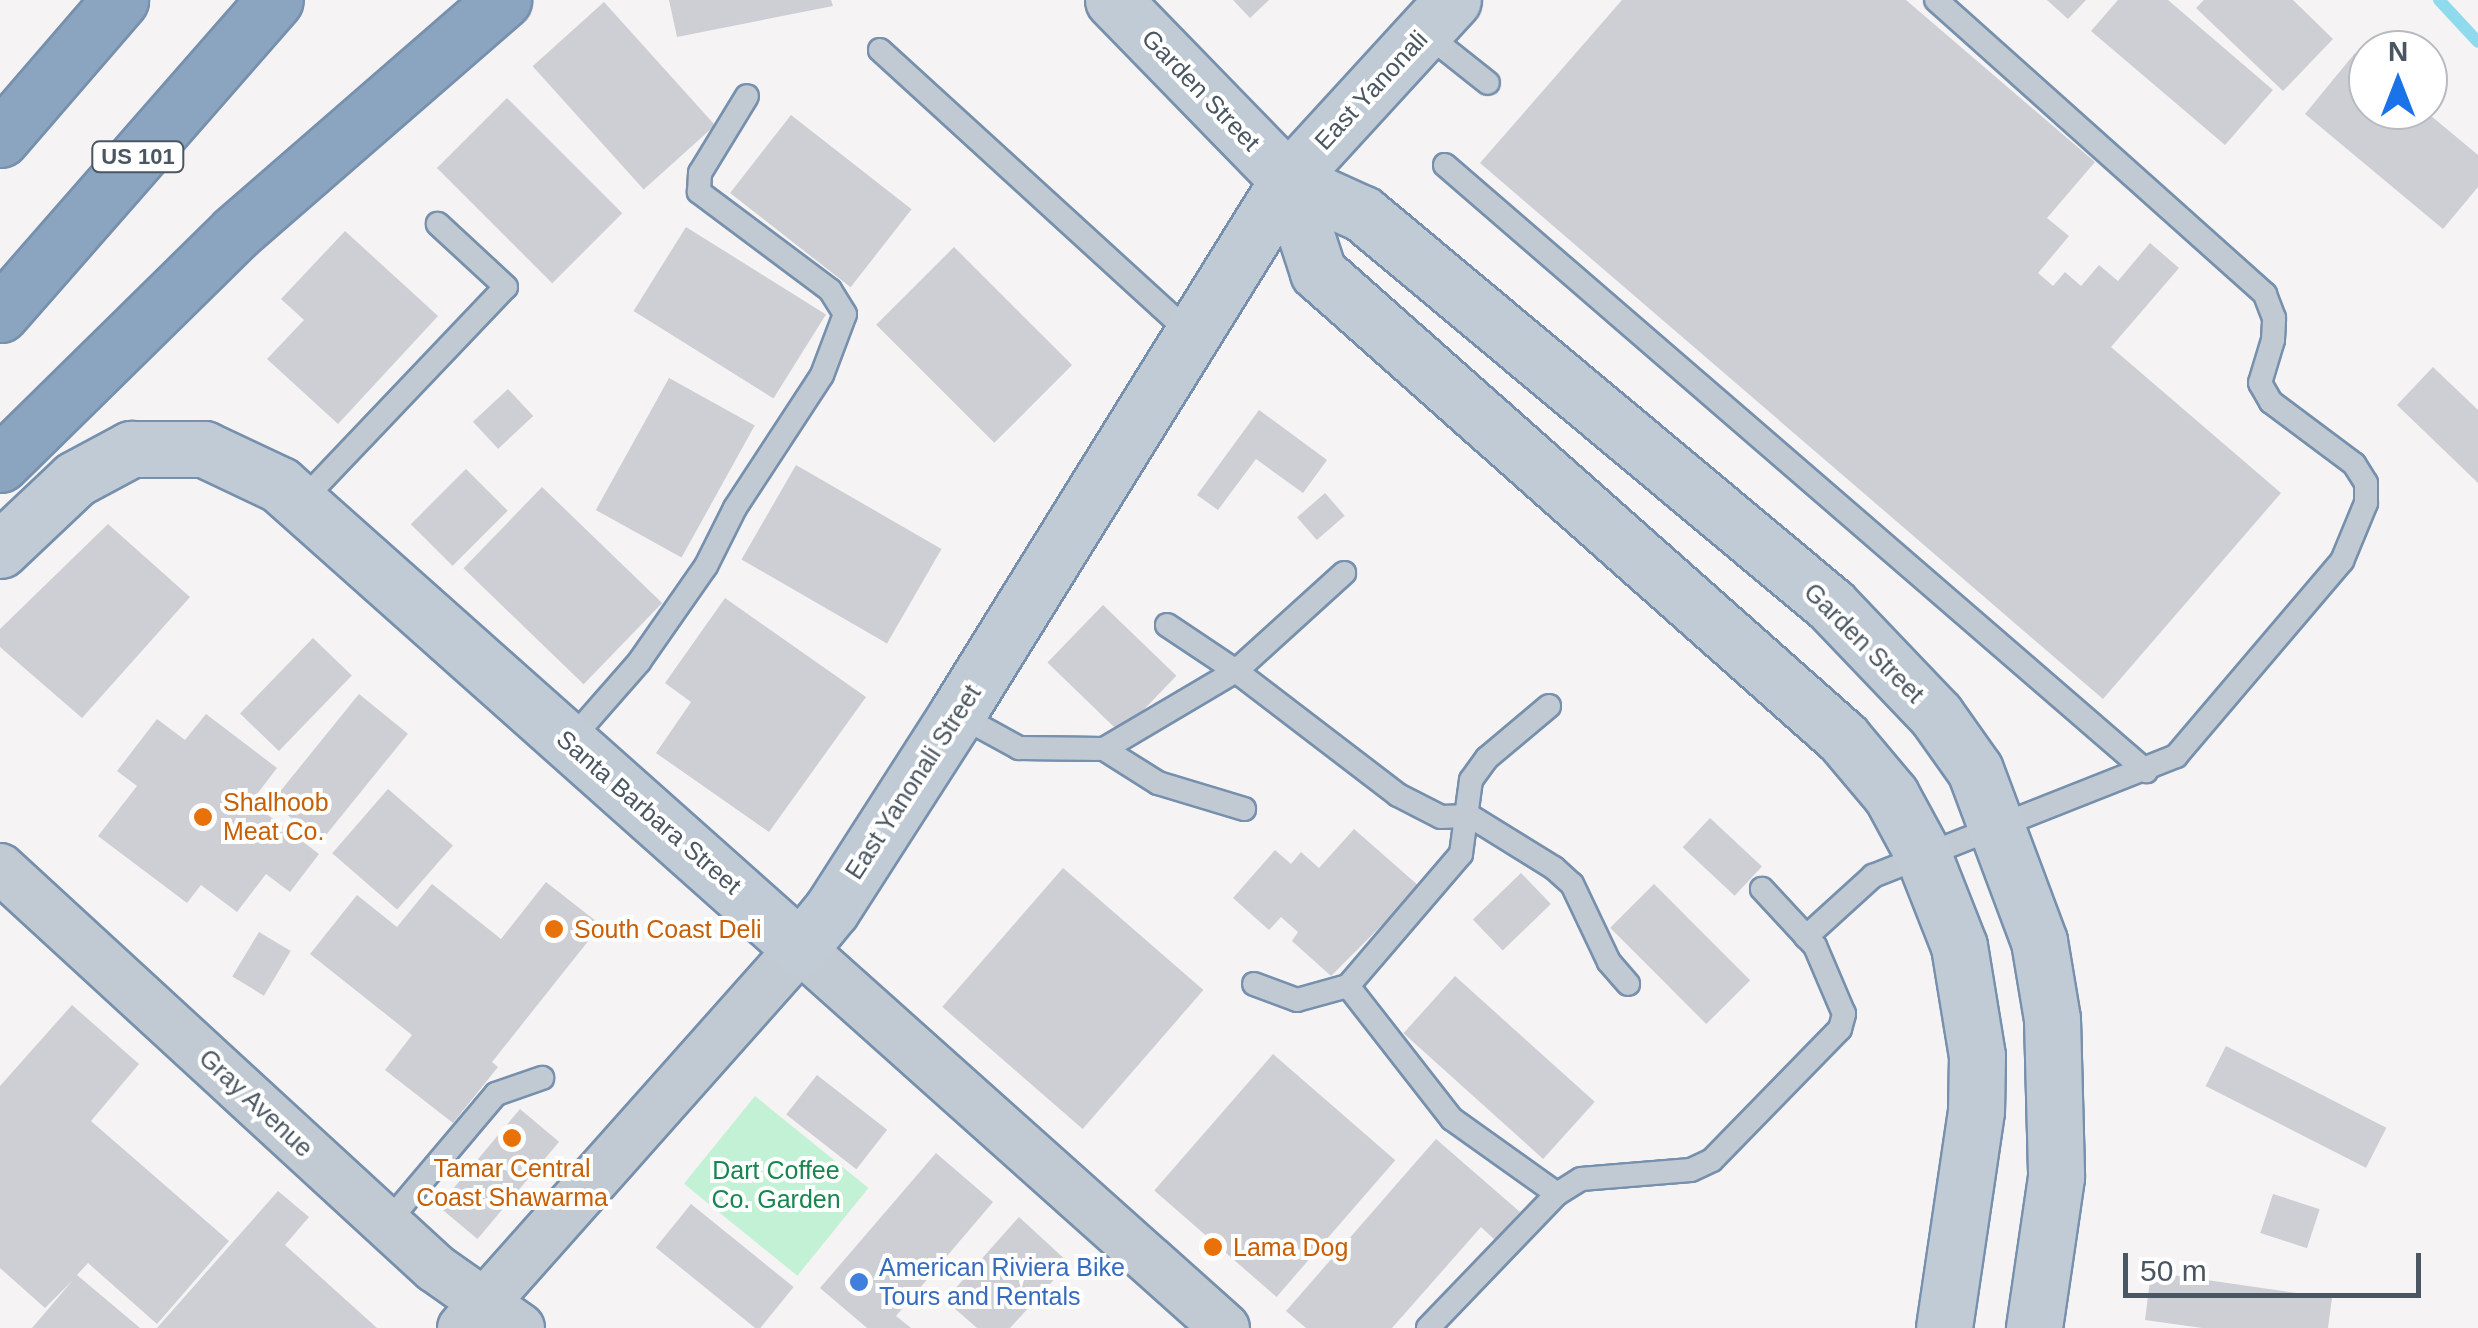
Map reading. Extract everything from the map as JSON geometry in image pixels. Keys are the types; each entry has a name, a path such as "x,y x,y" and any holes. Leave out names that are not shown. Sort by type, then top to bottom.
{"highway":[{"path":"0,140 120,0"},
{"name":"US 101","path":"0,314 275,0"},
{"path":"0,464 236,232 503,0"}],"main road":[{"name":"Garden Street","path":"1113,0 1288,180 1363,214 1832,605 1936,715 1975,770 2000,824 2038,941 2056,1077 2056,1177 2034,1328"},
{"name":"East Yanonali","path":"1288,180 1439,16"},
{"name":"Garden Street","path":"1288,180 1318,272 1843,738 1891,795 1922,852 1959,946 1977,1056 1976,1111 1944,1328"},
{"name":"East Yanonali Street","path":"800,948 832,909 957,714 1189,332 1288,180"},
{"name":"Santa Barbara Street","path":"0,550 75,479 131,450 204,449 280,485 800,948"}],"street":[{"name":"Gray Avenue","path":"0,868 489,1321"},
{"name":"East Yanonali Street","path":"489,1321 800,948"},
{"name":"Santa Barbara Street","path":"800,948 1225,1328"}],"lane":[{"path":"1806,936 1863,883 1922,852 2146,771 2176,756 2342,562 2361,528 2366,483 2354,464 2271,402 2260,382 2273,340 2265,294 1936,0"},
{"path":"1439,16 1488,83"},
{"path":"880,50 1189,332"},
{"path":"569,742 639,662 706,566 735,508 822,374 845,314 830,290 698,192 700,173 748,96"},
{"path":"1446,165 2146,771"},
{"path":"300,502 506,287 438,224"},
{"path":"957,714 1019,748 1104,749 1236,672 1344,574"},
{"path":"1167,625 1236,672 1398,796 1441,817 1470,816 1510,835 1572,884 1608,962 1628,984"},
{"path":"1254,984 1296,1000 1348,986 1446,879 1461,854 1470,816 1471,780 1487,758 1549,706"},
{"path":"1104,749 1158,783 1244,809"},
{"path":"1443,1324 1558,1194 1580,1179 1692,1170 1735,1140 1840,1029 1844,1014 1806,936 1762,889"},
{"path":"1348,986 1452,1120 1558,1194"},
{"path":"387,1223 496,1094 542,1078"}],"green space":[{"name":"Dart Coffee Co. Garden","path":"755,1096 868,1188 797,1276 684,1184"}],"building":[{"path":"669,0 831,0 833,6 677,37"},
{"path":"1233,0 1269,0 1250,18"},
{"path":"1622,0 1906,0 2095,162 2047,218 2069,236 2038,273 2053,286 2065,272 2081,286 2099,265 2118,281 2150,243 2179,268 2111,347 2281,493 2103,699 1480,163"},
{"path":"2047,0 2086,0 2068,19"},
{"path":"2118,0 2168,0 2273,90 2225,145 2091,31"},
{"path":"2204,0 2293,0 2333,39 2283,91 2196,8"},
{"path":"604,2 715,125 644,190 533,66"},
{"path":"2348,62 2348,130 2448,130 2478,155 2478,187 2443,229 2305,114"},
{"path":"507,98 622,213 552,283 437,168"},
{"path":"791,115 912,209 851,287 730,193"},
{"path":"686,227 826,314 773,398 634,311"},
{"path":"345,231 438,316 338,424 267,359 304,320 281,299"},
{"path":"954,247 1072,365 994,443 876,325"},
{"path":"2433,367 2478,410 2478,483 2397,405"},
{"path":"669,378 755,426 682,558 596,510"},
{"path":"508,389 533,416 498,449 473,422"},
{"path":"1259,410 1327,460 1303,493 1256,459 1218,510 1197,495"},
{"path":"796,465 941,549 887,643 742,559"},
{"path":"466,469 508,511 453,566 411,524"},
{"path":"542,487 662,603 584,684 464,568"},
{"path":"1325,493 1345,516 1317,540 1297,517"},
{"path":"108,524 190,597 82,718 0,647 0,629"},
{"path":"725,598 866,697 769,832 656,753 691,702 665,683"},
{"path":"1103,605 1176,676 1121,733 1047,663"},
{"path":"313,638 352,676 279,751 240,714"},
{"path":"359,694 408,734 320,842 272,802"},
{"path":"206,714 277,768 251,802 319,854 290,892 266,874 237,912 201,885 187,903 98,836 137,786 117,771 157,719 185,740"},
{"path":"388,789 453,845 397,910 332,853"},
{"path":"1710,818 1762,866 1735,896 1683,847"},
{"path":"1354,829 1420,887 1331,976 1292,941 1298,932 1281,917 1269,930 1233,898 1275,850 1291,864 1301,852 1319,868"},
{"path":"1063,868 1203,990 1083,1129 942,1007"},
{"path":"1521,873 1551,904 1503,950 1473,920"},
{"path":"546,882 601,925 492,1062 498,1067 453,1123 385,1070 412,1035 310,954 357,895 397,927 432,884 501,939"},
{"path":"1654,884 1750,980 1706,1024 1610,928"},
{"path":"259,932 291,951 264,996 232,977"},
{"path":"1455,976 1595,1102 1543,1159 1403,1033"},
{"path":"72,1005 139,1064 91,1121 229,1241 157,1324 88,1263 77,1275 140,1328 32,1328 73,1280 45,1308 0,1268 0,1086"},
{"path":"2226,1046 2386,1128 2366,1168 2206,1086"},
{"path":"1273,1054 1395,1160 1277,1297 1154,1191"},
{"path":"817,1075 887,1130 856,1169 786,1114"},
{"path":"520,1109 559,1142 477,1239 438,1206"},
{"path":"1436,1139 1520,1212 1495,1240 1481,1227 1392,1328 1306,1328 1286,1311"},
{"path":"936,1153 993,1202 896,1316 911,1328 867,1328 820,1288"},
{"path":"278,1191 309,1217 285,1245 377,1328 157,1328"},
{"path":"2273,1194 2320,1209 2307,1248 2260,1233"},
{"path":"691,1204 794,1287 760,1328 755,1328 656,1248"},
{"path":"1019,1217 1069,1263 1010,1328 977,1328 945,1300"},
{"path":"2151,1272 2332,1298 2328,1328 2202,1328 2145,1320"}],"waterway":[{"path":"2439,0 2478,42"}],"place":[{"name":"Shalhoob Meat Co.","path":"203,817"},
{"name":"South Coast Deli","path":"554,929"},
{"name":"Tamar Central Coast Shawarma","path":"512,1138"},
{"name":"Lama Dog","path":"1213,1247"},
{"name":"American Riviera Bike Tours and Rentals","path":"859,1282"}]}
